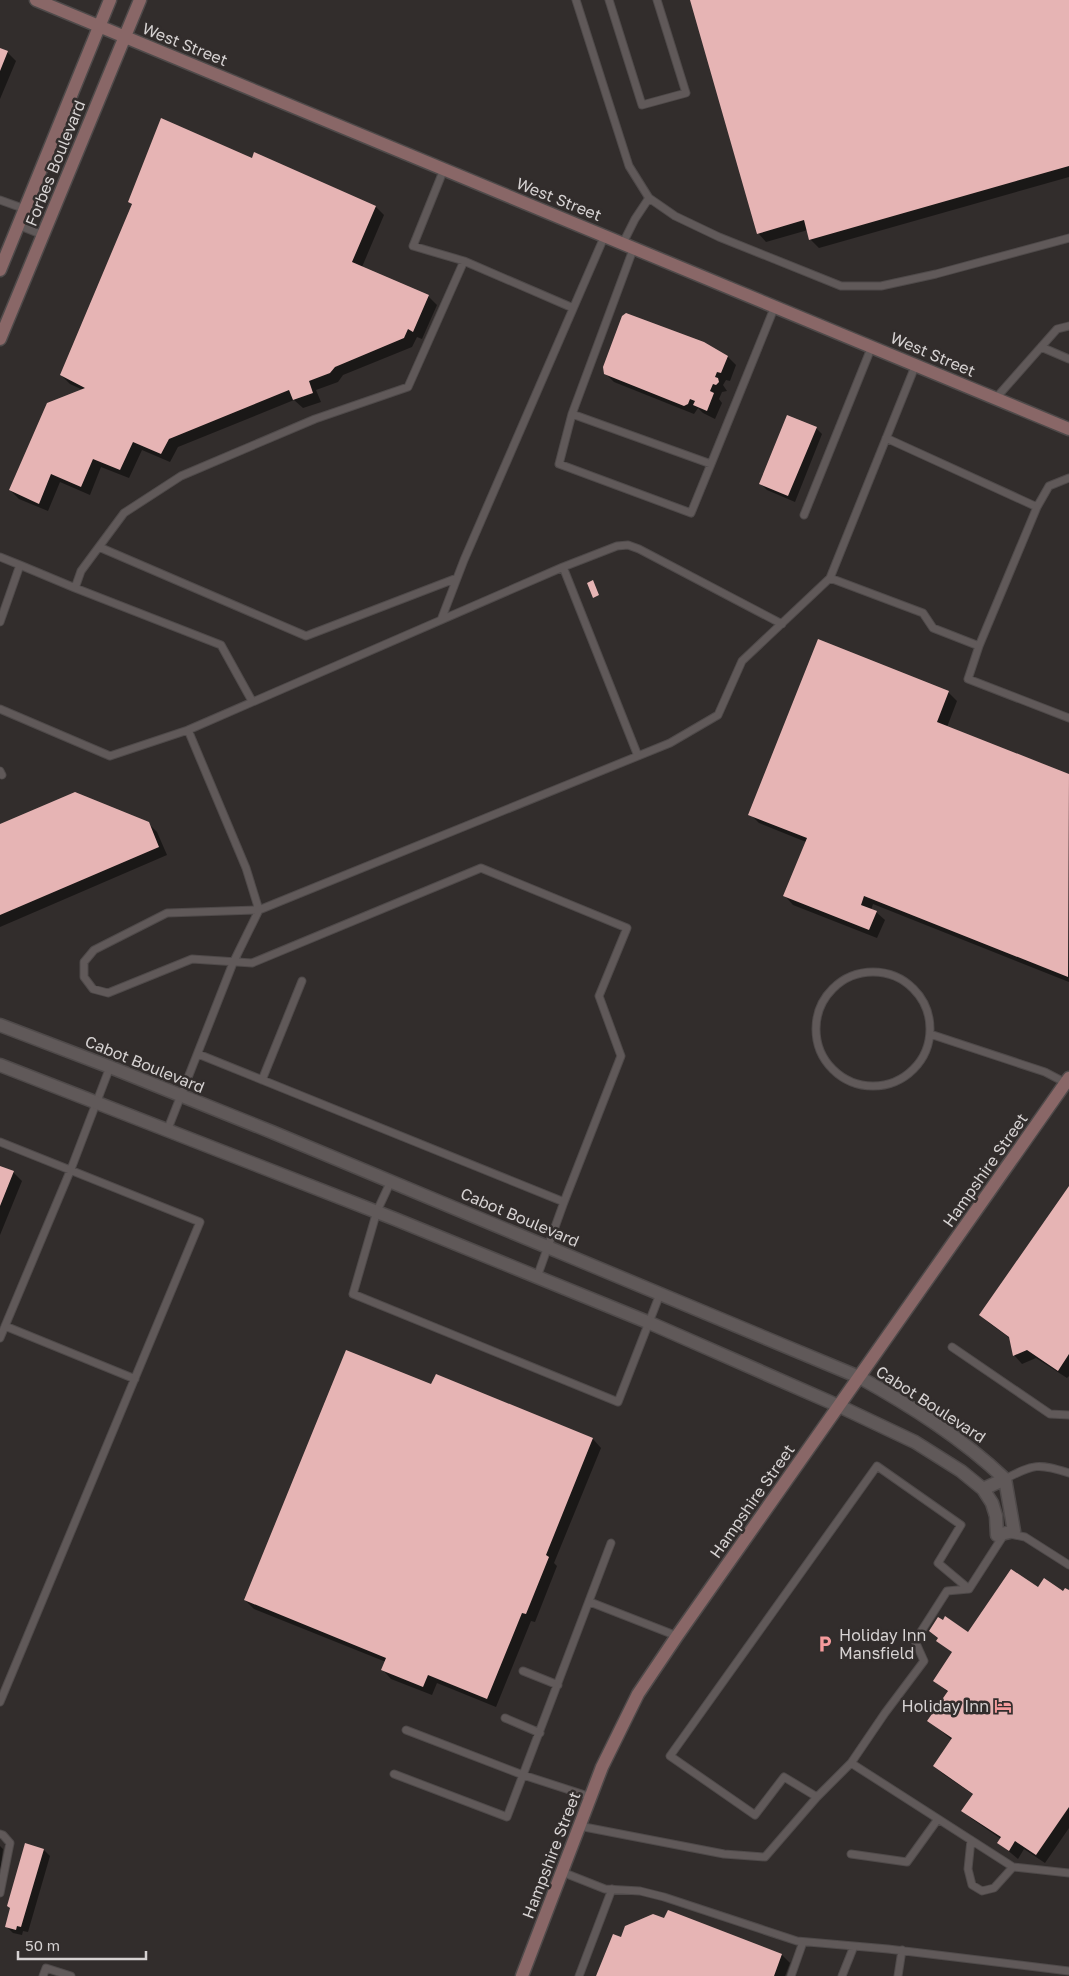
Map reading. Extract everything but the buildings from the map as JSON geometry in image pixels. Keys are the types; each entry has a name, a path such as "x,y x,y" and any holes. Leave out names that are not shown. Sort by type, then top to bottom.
{"street":[{"name":"West Street","path":"36,0 1069,428"},
{"name":"Forbes Boulevard","path":"0,270 3,253 25,209 110,0"},
{"name":"Forbes Boulevard","path":"0,339 140,0"},
{"name":"Cabot Boulevard","path":"0,1025 391,1180 859,1377 900,1400 981,1456 1006,1479"},
{"path":"0,1065 376,1211 650,1323 839,1406 914,1442 961,1471 983,1488 992,1503 996,1516 997,1535 1014,1531 1006,1479 983,1488"},
{"name":"Hampshire Street","path":"522,1976 602,1767 638,1694 859,1377 1067,1085"}],"lane":[{"path":"576,0 629,166 649,198 675,216 719,237 841,286 881,286 936,274 1069,238"},
{"path":"609,0 642,105 686,93 657,0"},
{"path":"444,168 414,246 464,261 573,308"},
{"path":"649,198 635,219 572,414 559,464 692,512 776,306"},
{"path":"0,200 25,209"},
{"path":"18,225 43,235"},
{"path":"441,620 457,578 605,235"},
{"path":"75,588 81,571 124,513 181,476 315,419 408,387 464,261"},
{"path":"996,398 1057,329 1069,326"},
{"path":"804,515 872,346"},
{"path":"1041,347 1069,359"},
{"path":"537,1277 547,1246 621,1056 599,996 627,928 481,868 252,963 192,959 108,993 93,989 84,977 84,962 94,950 167,913 259,910 670,743 718,714 742,662 830,578 916,364"},
{"path":"572,414 711,464"},
{"path":"886,438 1037,507"},
{"path":"1069,478 1049,486 1037,507 979,646 968,679 1069,718"},
{"path":"0,710 110,756 188,730 563,567 617,546 628,545 639,549 782,624"},
{"path":"99,546 306,636 457,578"},
{"path":"0,557 221,645 252,701"},
{"path":"0,622 20,565"},
{"path":"563,567 638,756"},
{"path":"830,578 923,613 933,628 979,646"},
{"path":"167,1131 232,963 259,910 246,868 188,730"},
{"path":"866,972 881,972 895,976 907,983 918,993 930,1019 930,1034 928,1048 912,1072 900,1080 887,1085 872,1087 858,1085 844,1079 833,1071 824,1060 816,1039 816,1018 821,1004 829,992 840,982 852,975 866,972"},
{"path":"262,1080 302,981"},
{"path":"930,1034 1045,1072 1067,1085"},
{"path":"198,1054 564,1202"},
{"path":"0,1338 71,1169 110,1067"},
{"path":"0,1142 200,1222 0,1702"},
{"path":"391,1180 376,1211 353,1294 618,1402 660,1294"},
{"path":"5,1326 135,1379"},
{"path":"952,1347 1050,1414 1069,1415"},
{"path":"817,1797 784,1777 755,1815 670,1756 877,1466 961,1525 938,1563 969,1589"},
{"path":"1006,1479 1026,1468 1045,1466 1069,1473"},
{"path":"969,1589 1005,1534 1025,1537 1069,1565"},
{"path":"394,1774 507,1817 590,1602 611,1542"},
{"path":"579,1826 724,1854 765,1857 817,1797 851,1763 924,1661 915,1641 947,1591 969,1589"},
{"path":"590,1602 677,1636"},
{"path":"523,1672 558,1685"},
{"path":"505,1718 540,1733"},
{"path":"406,1730 523,1775 590,1797"},
{"path":"851,1763 1013,1866 1069,1873"},
{"path":"851,1854 907,1862 938,1819"},
{"path":"0,1834 10,1843 0,1893"},
{"path":"971,1840 968,1869 972,1885 982,1891 994,1888 1013,1866"},
{"path":"562,1872 605,1889 640,1891 664,1897 803,1942 902,1950 1069,1971"},
{"path":"579,1976 612,1889"},
{"path":"791,1976 803,1942"},
{"path":"842,1976 854,1946"},
{"path":"898,1976 902,1950"},
{"path":"43,1976 46,1968 71,1976"}],"place":[{"name":"Holiday Inn Mansfield","path":"825,1644"},
{"name":"Holiday Inn","path":"1003,1706"}]}
